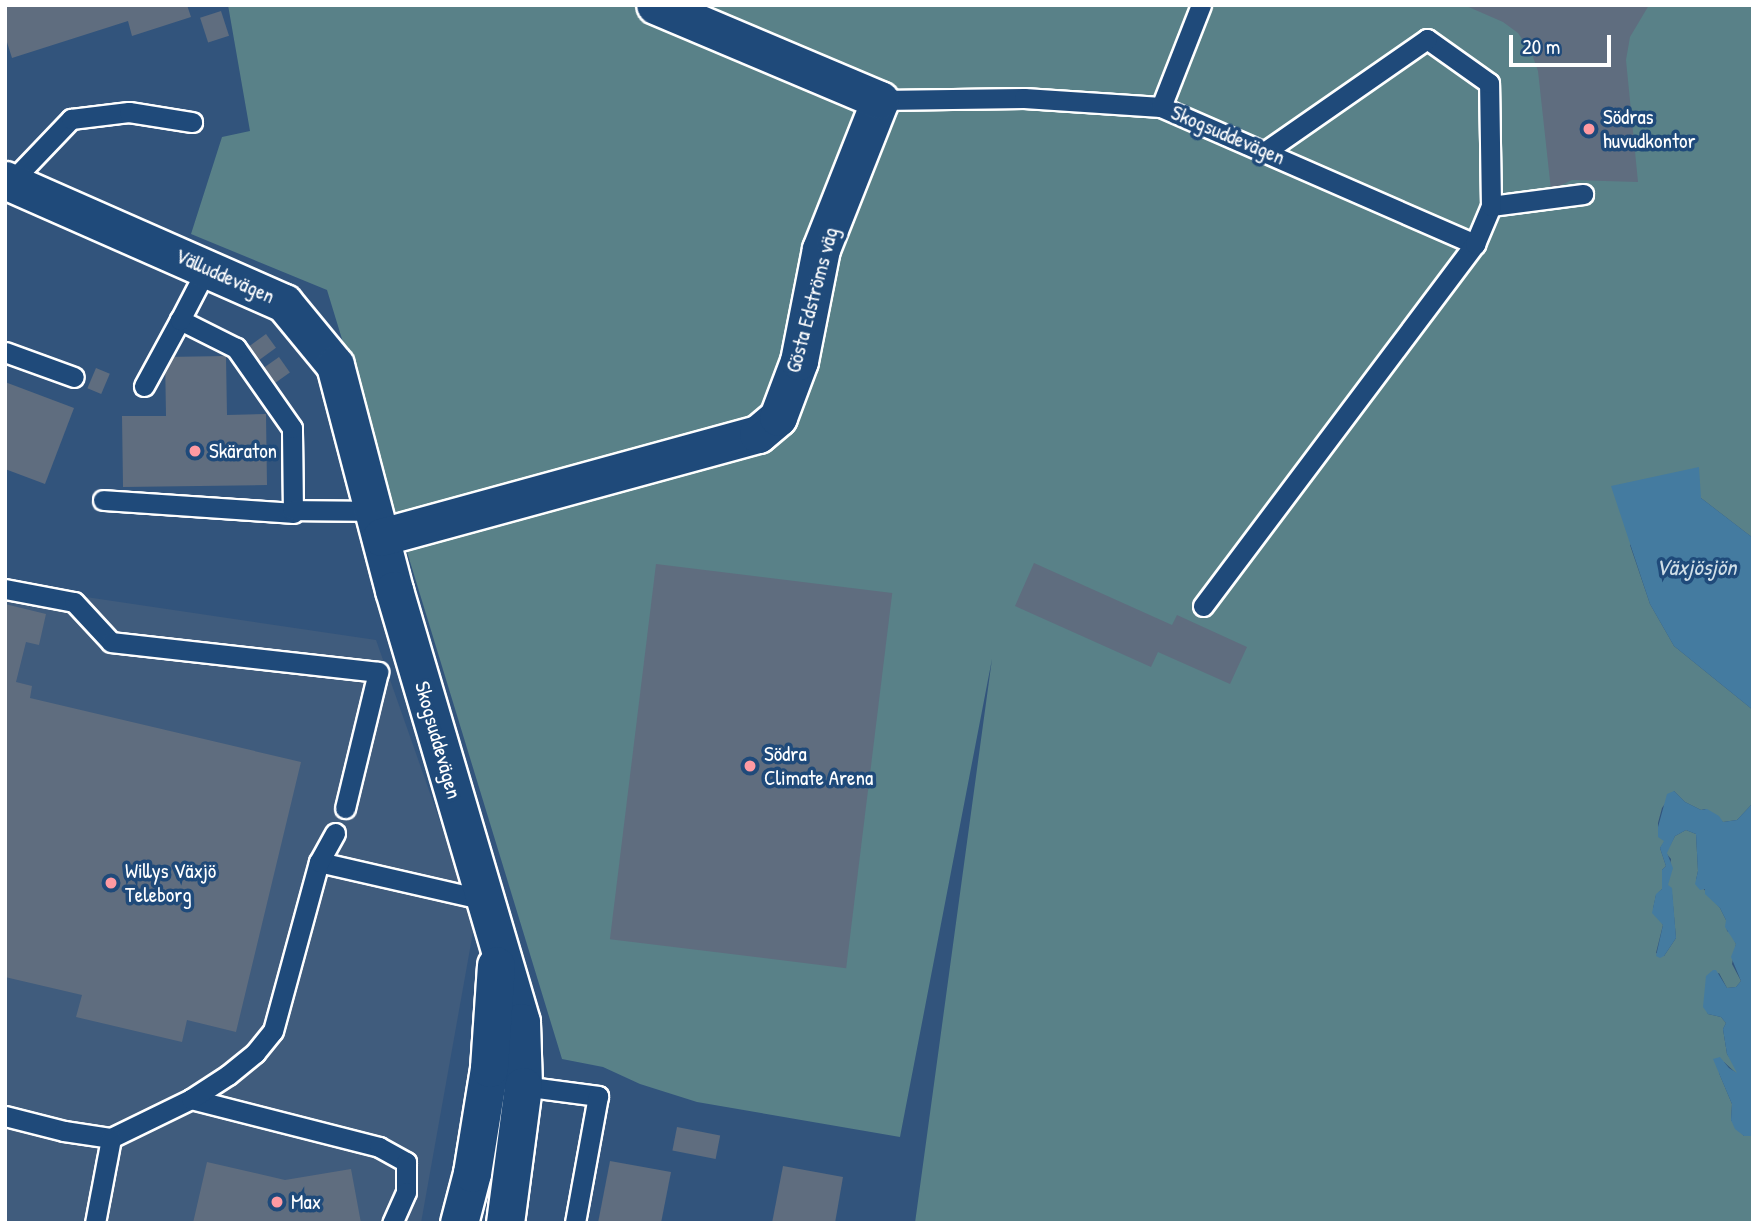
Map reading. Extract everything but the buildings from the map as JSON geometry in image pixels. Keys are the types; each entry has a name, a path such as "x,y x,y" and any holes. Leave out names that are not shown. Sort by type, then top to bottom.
{"street":[{"path":"655,5 880,100"},
{"name":"Gösta Edströms väg","path":"378,524 758,434 778,416 799,360 821,249 880,100"},
{"name":"Välluddevägen","path":"6,184 284,303 335,365 378,524"},
{"name":"Skogsuddevägen","path":"378,524 412,652 521,1022 523,1086 505,1223"},
{"name":"Skogsuddevägen","path":"459,1223 472,1174 486,1085 496,943"}],"lane":[{"path":"1193,26 1194,5"},
{"path":"1161,107 1201,5"},
{"path":"1203,606 1475,244 1491,206 1489,83 1427,39 1266,151"},
{"name":"Skogsuddevägen","path":"880,100 1024,98 1161,107 1475,244"},
{"path":"6,184 71,119 130,112 192,122"},
{"path":"1491,206 1583,194"},
{"path":"144,386 206,268"},
{"path":"103,500 293,513 292,428 236,348 180,320"},
{"path":"5,352 74,377"},
{"path":"293,510 378,524"},
{"path":"5,589 74,602 111,642 378,672 412,652"},
{"path":"345,808 378,672"},
{"path":"5,1116 64,1131 111,1138 191,1099 228,1075 255,1053 273,1031 319,862 335,833"},
{"path":"319,862 485,900"},
{"path":"486,1085 523,1086 598,1096 575,1223"},
{"path":"191,1099 379,1147 406,1162 405,1192 392,1223"},
{"path":"96,1223 111,1138"}],"shaded area":[{"path":"5,585 376,640 475,921 421,1223 5,1223"}],"green space":[{"path":"228,5 1753,5 1753,538 1701,498 1630,545 1650,604 1674,646 1753,710 1753,803 1737,820 1723,822 1705,809 1701,810 1685,802 1674,791 1662,808 1658,823 1658,834 1665,841 1660,848 1666,866 1662,870 1662,889 1656,895 1653,909 1663,925 1656,953 1664,956 1676,938 1672,894 1667,885 1671,859 1666,853 1675,836 1686,830 1696,834 1696,880 1720,908 1726,920 1727,931 1731,933 1736,944 1732,964 1741,981 1736,987 1727,988 1719,973 1707,980 1704,1003 1708,1014 1721,1017 1726,1023 1723,1029 1727,1054 1738,1070 1737,1074 1724,1062 1719,1073 1732,1104 1731,1120 1744,1136 1753,1136 1753,1223 915,1223 992,659 900,1137 697,1102 640,1084 603,1067 562,1059 327,290 191,234 222,137 250,131"}],"water":[{"name":"Växjösjön","path":"1699,467 1701,498 1753,538 1753,710 1674,646 1650,604 1611,486"},
{"path":"1674,791 1685,802 1701,810 1707,809 1719,816 1723,822 1737,820 1753,803 1753,1136 1744,1136 1735,1129 1731,1120 1732,1104 1713,1059 1720,1057 1737,1073 1727,1054 1723,1029 1726,1023 1721,1017 1708,1014 1703,1007 1706,976 1713,970 1716,970 1727,988 1736,987 1741,981 1731,957 1736,944 1725,927 1726,920 1720,908 1705,894 1705,889 1700,890 1695,884 1698,871 1696,834 1686,830 1675,836 1667,853 1673,868 1668,885 1672,888 1676,938 1664,956 1656,956 1663,925 1652,913 1656,894 1662,889 1662,870 1666,866 1660,848 1664,841 1658,837 1658,827 1667,794"}],"place":[{"name":"Södras huvudkontor","path":"1589,129"},
{"name":"Skäraton","path":"195,451"},
{"name":"Södra Climate Arena","path":"750,766"},
{"name":"Willys Växjö Teleborg","path":"111,883"},
{"name":"Max","path":"277,1202"}]}
